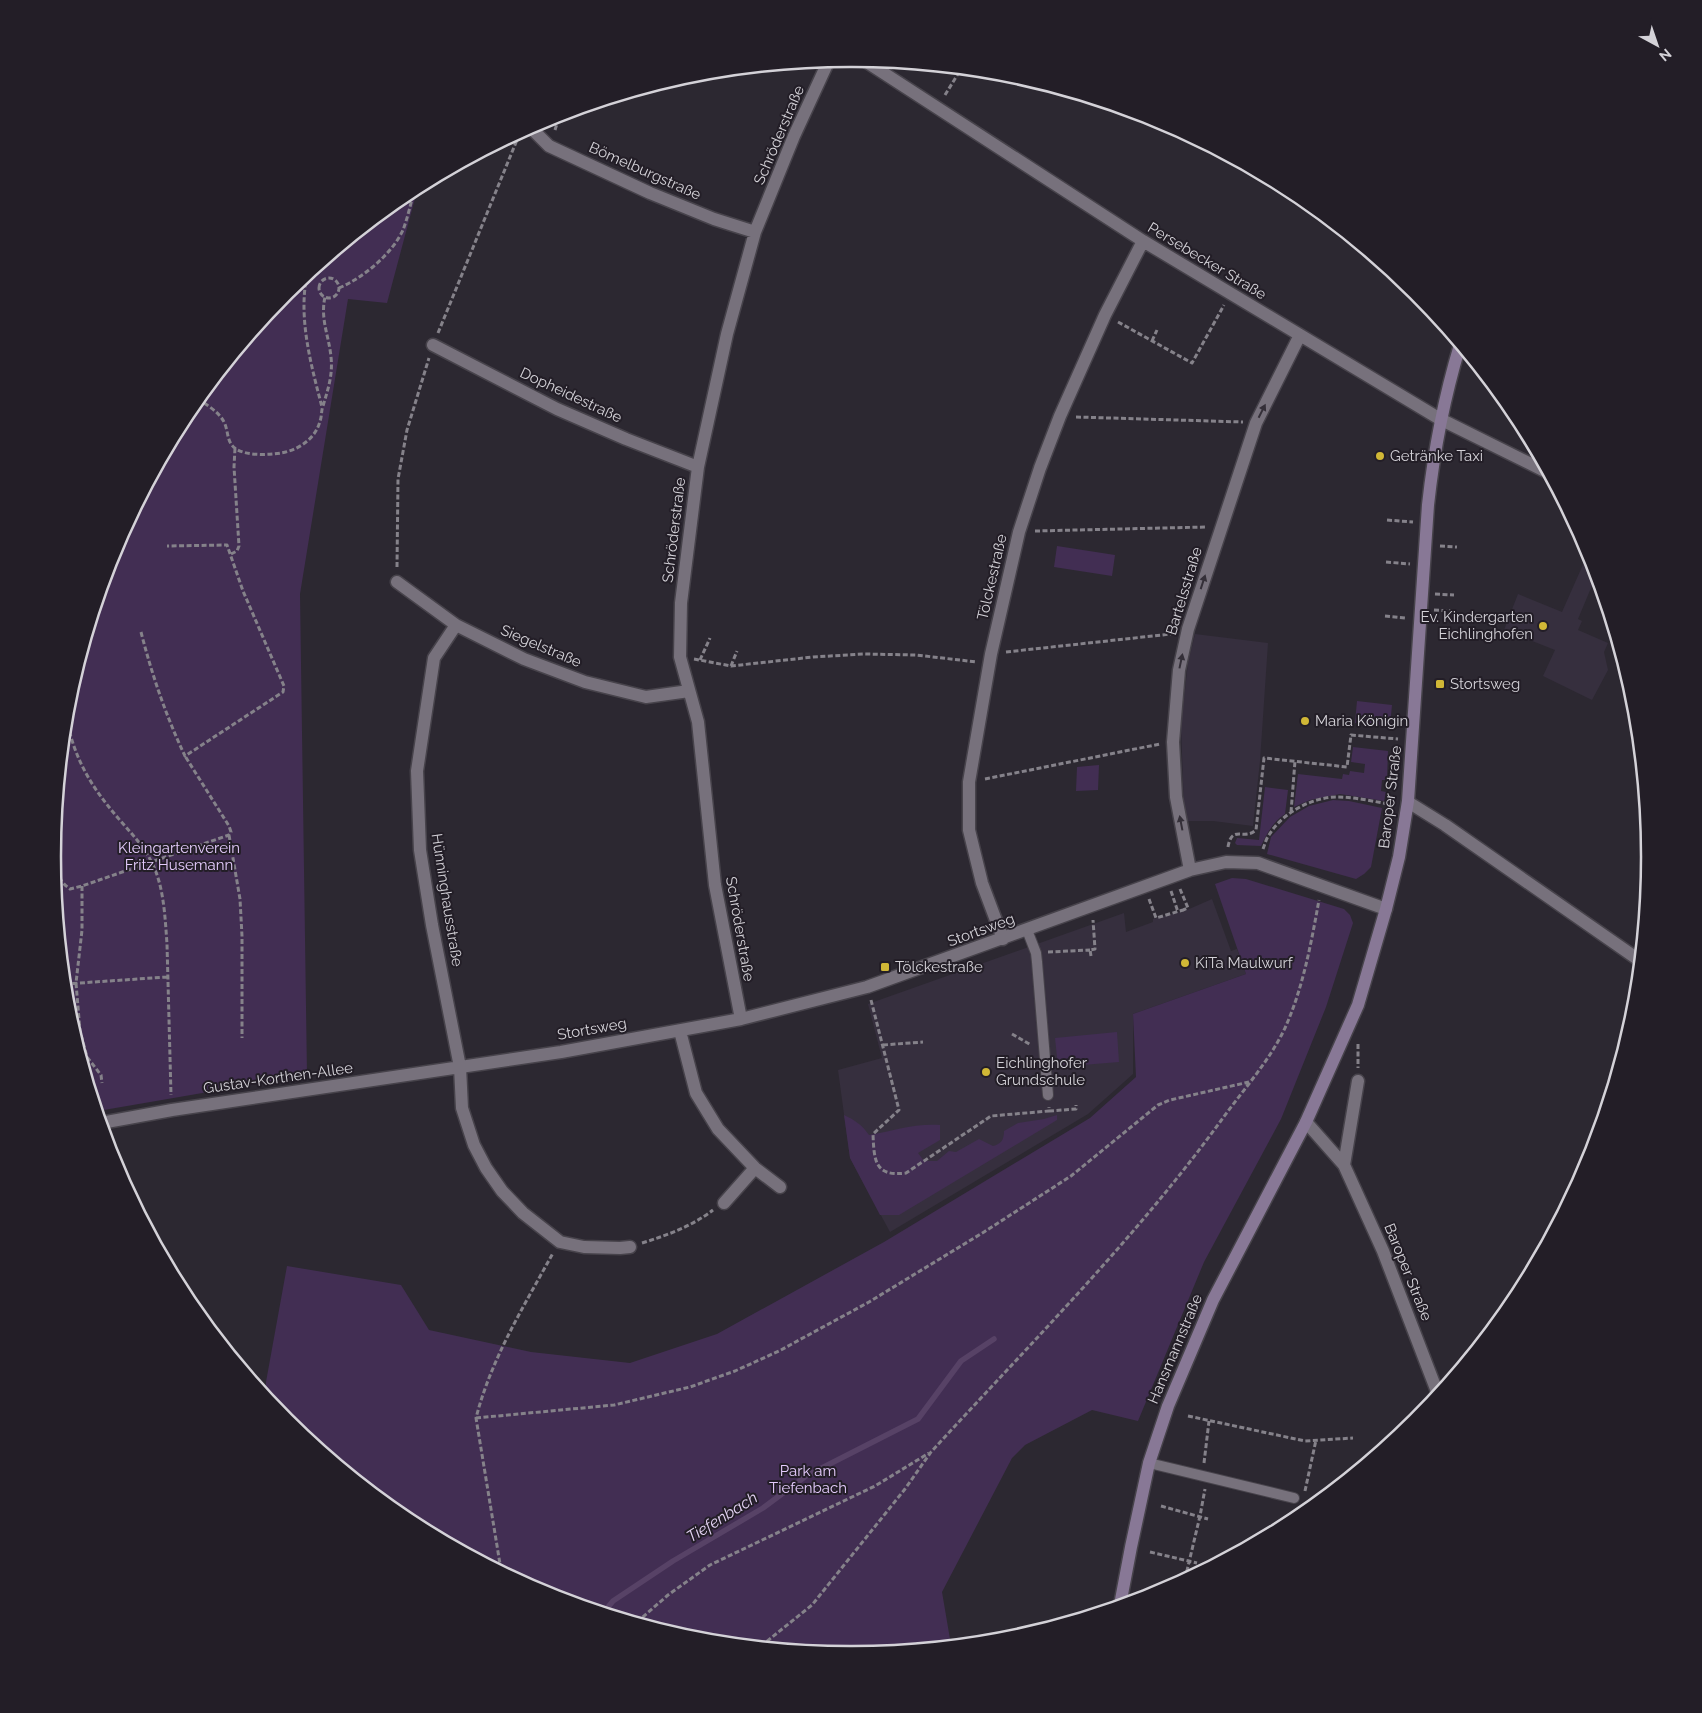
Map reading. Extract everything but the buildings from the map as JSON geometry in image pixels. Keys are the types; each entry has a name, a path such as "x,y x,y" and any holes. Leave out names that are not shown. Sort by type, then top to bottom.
{"main road":[{"name":"Baroper Straße","path":"1306,1122 1358,1005 1399,858 1407,805 1413,740 1426,523 1440,419 1458,352"},
{"name":"Hansmannstraße","path":"1121,1598 1149,1464 1168,1406 1213,1300 1306,1122"}],"street":[{"name":"Schröderstraße","path":"741,1019 715,886 698,722 680,657 681,603 698,467 727,334 755,232 794,136 826,67"},
{"name":"Persebecker Straße","path":"875,67 1143,241 1230,294 1440,419 1538,468"},
{"name":"Bömelburgstraße","path":"536,133 549,146 650,193 714,219 755,232"},
{"name":"Tölckestraße","path":"1002,939 982,883 969,830 970,782 990,659 1019,532 1040,468 1060,416 1105,314 1143,241"},
{"name":"Bartelsstraße","path":"1190,870 1176,798 1173,742 1179,670 1187,633 1256,423 1300,335"},
{"name":"Dopheidestraße","path":"433,345 557,409 698,467"},
{"name":"Siegelstraße","path":"397,582 456,625 524,659 585,682 646,697 689,691"},
{"name":"Hünninghausstraße","path":"456,625 434,658 417,771 420,850 432,924 460,1067 462,1108 474,1145 486,1168 502,1191 522,1213 560,1242"},
{"path":"1407,805 1445,825 1634,957"},
{"name":"Stortsweg","path":"460,1067 680,1031 741,1019 867,987 1190,870 1226,862 1258,863 1386,908"},
{"path":"680,1031 696,1093 718,1129 755,1168 780,1187"},
{"name":"Gustav-Korthen-Allee","path":"107,1122 172,1110 460,1067"},
{"path":"1344,1165 1358,1081"},
{"name":"Baroper Straße","path":"1306,1122 1344,1165 1384,1251 1435,1387"},
{"path":"724,1203 755,1168"},
{"path":"560,1242 584,1247 630,1247"}],"lane":[{"path":"1028,930 1036,953 1048,1096"},
{"path":"1149,1464 1294,1498"}],"path":[{"path":"936,108 957,75"},
{"path":"397,582 398,479 407,430 433,345 516,142"},
{"path":"340,288 332,278 325,278 319,286 320,292 325,297 335,297 340,288 384,257 403,230 411,200"},
{"path":"306,286 303,309 305,327 322,408"},
{"path":"1105,314 1192,363 1230,294"},
{"path":"205,403 211,407 223,422 229,442 235,448 248,452 271,454 293,450 306,442 315,433 320,421 332,372 331,355 323,314 325,297"},
{"path":"1152,341 1157,330"},
{"path":"1060,416 1256,423"},
{"path":"232,554 237,552 239,546 234,467 235,448"},
{"path":"1386,520 1426,523"},
{"path":"1019,532 1221,527"},
{"path":"166,546 228,545 243,591 284,686 283,692 185,756"},
{"path":"1386,562 1424,564"},
{"path":"1385,616 1421,619"},
{"path":"141,632 154,679 170,723 185,756 231,832 229,835 240,899 242,936 242,1038"},
{"path":"680,657 731,666 814,657 864,654 990,659 1187,633"},
{"path":"700,660 710,638"},
{"path":"731,666 737,651"},
{"path":"1226,862 1230,839 1233,835 1236,833 1248,834 1256,830 1264,758 1347,767 1350,734 1413,740"},
{"path":"70,737 78,758 98,792 152,861 159,884 165,919 172,1110"},
{"path":"970,782 1173,742"},
{"path":"1290,812 1295,761"},
{"path":"1258,863 1269,835 1290,812 1310,803 1335,797 1407,805"},
{"path":"62,882 70,889 82,886 229,835"},
{"path":"767,1641 812,1605 905,1489 930,1452 1141,1222 1195,1157 1266,1061 1285,1028 1305,972 1322,885"},
{"path":"80,1026 76,983 82,930 82,886"},
{"path":"1145,886 1156,918 1188,908 1182,894"},
{"path":"1174,897 1178,912"},
{"path":"1036,953 1095,949 1091,907"},
{"path":"1090,950 1091,956"},
{"path":"72,983 167,978"},
{"path":"867,987 899,1110 873,1134 877,1164 884,1172 894,1174 906,1172 991,1116 1076,1109 1076,1105"},
{"path":"1012,1034 1030,1045 1044,1045"},
{"path":"883,1045 923,1042"},
{"path":"87,1058 101,1075 102,1083"},
{"path":"476,1418 614,1405 690,1387 735,1372 779,1352 870,1302 984,1232 1071,1176 1158,1105 1170,1100 1249,1082"},
{"path":"1048,1096 1049,1111"},
{"path":"630,1247 698,1222 724,1203"},
{"path":"500,1564 476,1418 481,1398 500,1351 560,1242"},
{"path":"1188,1416 1305,1441 1353,1438"},
{"path":"1203,1470 1209,1421"},
{"path":"1294,1498 1304,1496 1316,1440"},
{"path":"642,1618 668,1595 710,1565 874,1486 930,1452"},
{"path":"1187,1571 1200,1516 1204,1483"},
{"path":"1161,1506 1208,1518"},
{"path":"1150,1552 1197,1564"}],"shaded area":[{"name":"Ev. Kindergarten Eichlinghofen","path":"1584,562 1592,585 1578,619 1582,621 1578,630 1608,643 1604,652 1608,670 1592,700 1543,676 1555,650 1504,630 1518,594 1562,612"},
{"path":"1195,634 1268,643 1260,761 1253,826 1213,821 1186,821 1181,725 1188,663"},
{"name":"Eichlinghofer Grundschule","path":"1212,899 1231,951 1237,949 1246,974 1133,1014 1133,1074 1088,1114 890,1232 850,1158 838,1070 882,1058 868,1004 1124,913 1126,932 1153,922 1153,919 1187,910"}],"green space":[{"name":"Kleingartenverein Fritz Husemann","path":"415,198 387,303 348,299 300,594 307,1075 103,1110 88,1061 76,1011 68,960 61,856 68,753 76,702 88,652 121,554 167,462 194,418 224,376 257,336 293,298 330,263 370,230"},
{"path":"1057,546 1115,555 1112,576 1054,567"},
{"path":"1357,701 1392,705 1390,726 1355,723"},
{"path":"1353,747 1388,751 1387,780 1382,780 1381,791 1386,792 1384,801 1340,794 1310,800 1294,807 1298,774 1342,779 1343,774 1349,775 1350,771 1364,773 1365,764 1351,762"},
{"path":"1099,765 1098,790 1076,791 1077,767"},
{"path":"1265,787 1288,790 1285,814 1271,828 1261,846 1237,845 1235,843 1237,838 1259,840"},
{"path":"1333,800 1349,801 1382,808 1371,867 1364,874 1356,879 1267,854 1271,837 1290,817 1309,806"},
{"name":"Park am Tiefenbach","path":"1232,878 1246,879 1344,909 1350,915 1353,923 1326,1007 1281,1119 1204,1262 1138,1421 1092,1410 1025,1445 1012,1458 942,1592 950,1639 903,1645 799,1645 697,1631 597,1604 549,1586 502,1565 412,1513 370,1483 330,1450 266,1386 287,1266 401,1285 429,1330 531,1352 630,1363 717,1334 884,1242 1090,1118 1136,1077 1133,1014 1246,974 1215,884"},
{"path":"1117,1032 1119,1062 1058,1067 1055,1038"},
{"path":"844,1115 858,1123 869,1135 913,1126 940,1125 940,1140 918,1153 924,1161 937,1161 949,1151 956,1152 979,1139 993,1146 996,1145 1000,1143 1004,1131 1018,1123 1057,1115 1057,1120 899,1215 880,1215 850,1158"}],"waterway":[{"name":"Tiefenbach","path":"608,1607 613,1601 673,1561 763,1508 806,1476 918,1419 961,1361 994,1339"}],"place":[{"name":"Getränke Taxi","path":"1380,456"},
{"name":"Ev. Kindergarten Eichlinghofen","path":"1543,626"},
{"name":"Stortsweg","path":"1440,684"},
{"name":"Maria Königin","path":"1305,721"},
{"name":"KiTa Maulwurf","path":"1185,963"},
{"name":"Tölckestraße","path":"885,967"},
{"name":"Eichlinghofer Grundschule","path":"986,1072"}]}
